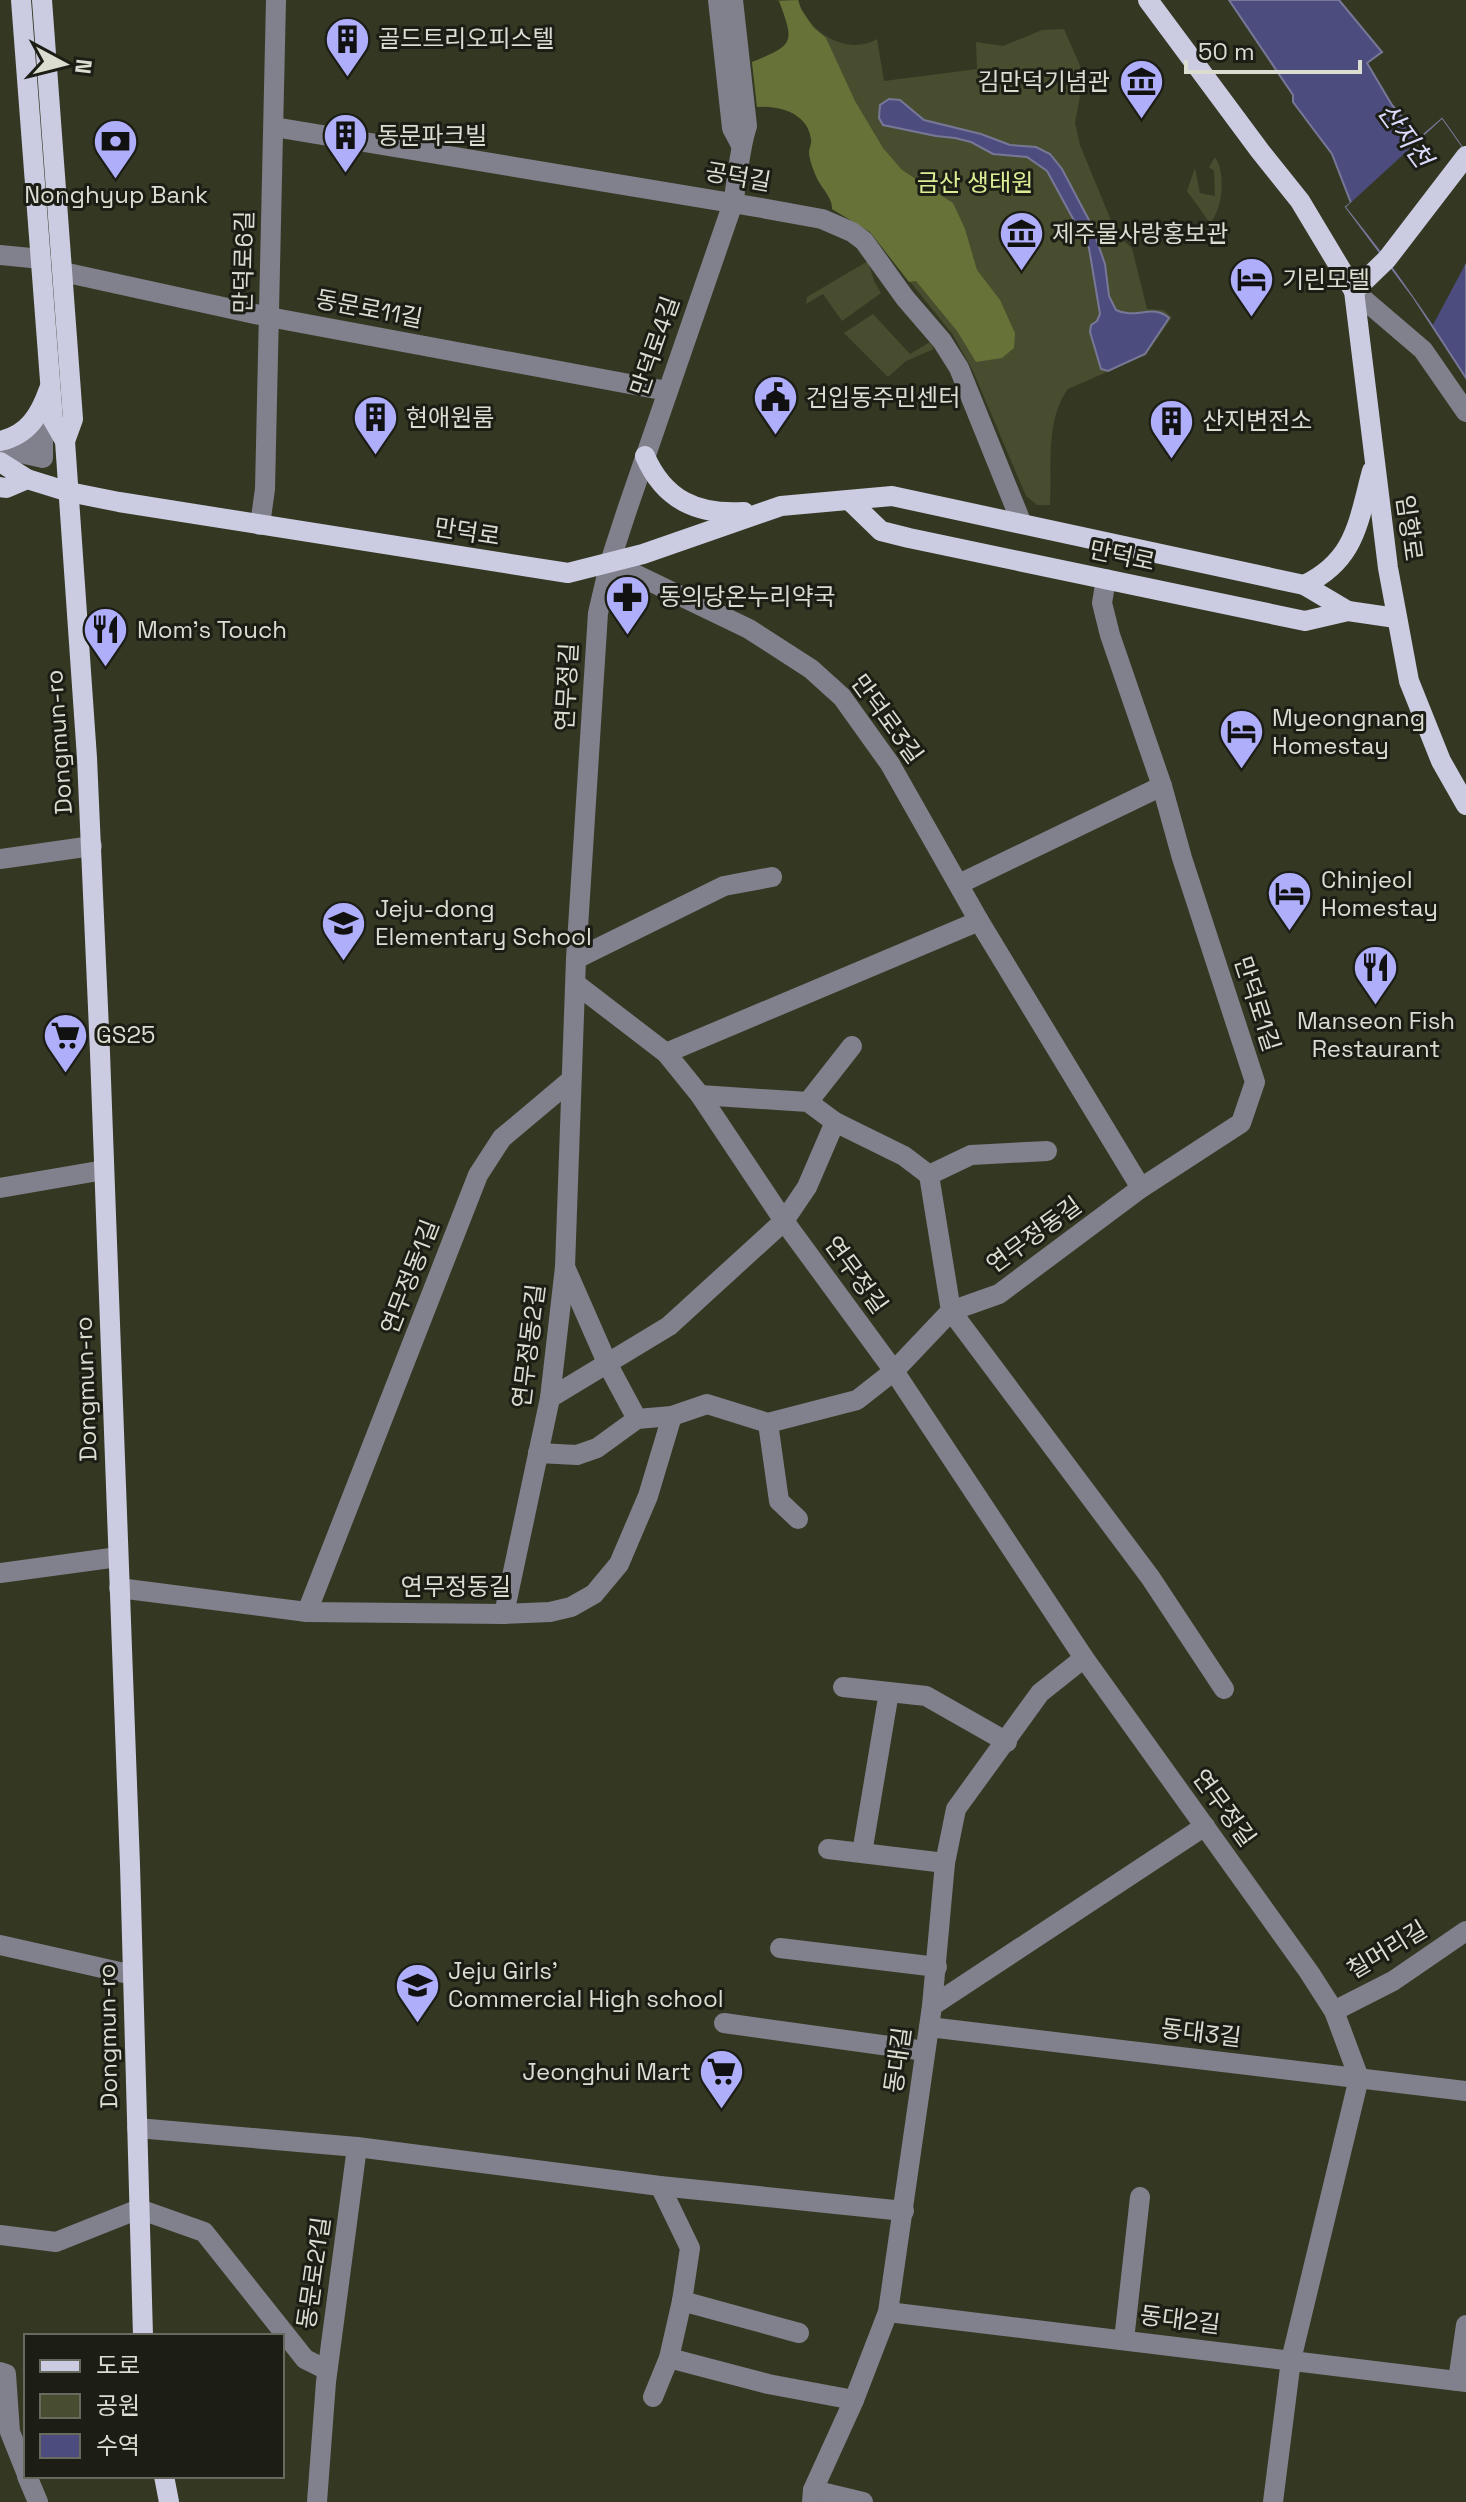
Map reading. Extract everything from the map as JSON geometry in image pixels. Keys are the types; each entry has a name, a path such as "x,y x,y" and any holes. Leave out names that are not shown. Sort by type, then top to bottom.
{"main road":[{"name":"Dongmun-ro","path":"21,0 53,420 65,441"},
{"name":"Dongmun-ro","path":"42,0 73,419 65,441 92,846 143,2334"},
{"path":"1148,0 1300,201 1354,291 1387,259 1466,156"},
{"name":"임항로","path":"1354,291 1374,463 1396,618 1409,681 1441,761 1466,805"},
{"path":"0,441 22,432 33,422 42,409 50,386"},
{"path":"645,456 656,479 683,502 722,512 764,510"},
{"name":"만덕로","path":"0,462 27,479 69,492 551,572 585,570 674,544 781,506 892,496 1304,585 1348,611"},
{"path":"1304,585 1329,571 1344,557 1374,463"},
{"path":"0,487 6,488 27,479"},
{"name":"만덕로","path":"849,500 881,531 1305,621 1348,611 1396,618"},
{"path":"164,2478 169,2502"}],"street":[{"name":"만덕로6길","path":"260,525 265,489 276,0"},
{"name":"만덕로4길","path":"718,0 732,128 741,145"},
{"name":"만덕로4길","path":"610,562 733,203 741,145 747,126 733,0"},
{"name":"공덕길","path":"274,127 822,219 852,232 864,241 905,298 942,341 959,368 1022,524"},
{"path":"0,255 41,259"},
{"name":"동문로11길","path":"63,272 269,317 667,391"},
{"path":"1354,291 1423,350 1466,412"},
{"name":"만덕로3길","path":"610,562 749,629 827,682 842,697 890,764 979,921 1141,1188"},
{"name":"연무정길","path":"610,562 595,642 576,984 666,1053 700,1095 784,1221 894,1371 1084,1658 1309,1972 1334,2011 1359,2078"},
{"name":"만덕로1길","path":"1106,579 1102,603 1106,618 1255,1082 1241,1123 1141,1188"},
{"path":"959,884 1162,786"},
{"path":"0,859 92,846"},
{"path":"576,959 724,886 772,877"},
{"path":"666,1053 979,921"},
{"path":"571,1080 576,984"},
{"path":"808,1102 852,1046"},
{"name":"연무정동2길","path":"504,1614 550,1398 565,1267 571,1080"},
{"name":"연무정동1길","path":"307,1612 478,1175 502,1138 571,1080"},
{"path":"700,1095 808,1102 835,1122 904,1156 929,1175 951,1311 1150,1577 1224,1689"},
{"path":"550,1398 669,1326 784,1221 807,1187 835,1122"},
{"path":"929,1175 971,1155 1047,1151"},
{"path":"0,1188 104,1170"},
{"name":"연무정동길","path":"768,1423 857,1400 894,1371 951,1311 999,1294 1141,1188"},
{"path":"565,1267 608,1365 637,1419"},
{"path":"538,1453 577,1455 597,1448 637,1419 672,1416 707,1404 768,1423 779,1501 798,1519"},
{"name":"연무정동길","path":"119,1588 307,1612 504,1614 550,1612 571,1607 594,1594 619,1564 648,1496 672,1416"},
{"path":"0,1573 118,1557"},
{"name":"동대길","path":"812,2496 888,2312 931,2016 945,1863 956,1809 1040,1693 1084,1658"},
{"path":"843,1687 926,1696 1007,1742"},
{"path":"862,1853 889,1692"},
{"path":"931,2016 1205,1826"},
{"path":"828,1849 945,1863"},
{"name":"칠머리길","path":"1334,2011 1393,1981 1466,1931"},
{"path":"0,1945 133,1975"},
{"path":"780,1948 937,1967"},
{"name":"동대3길","path":"931,2016 1466,2091"},
{"path":"724,2023 925,2051"},
{"path":"1273,2502 1291,2360 1359,2078"},
{"path":"137,2128 357,2147 660,2186 904,2211"},
{"name":"동문로21길","path":"317,2502 327,2370 357,2147"},
{"path":"653,2397 669,2358 690,2248 660,2186"},
{"path":"1124,2340 1140,2197"},
{"path":"0,2235 56,2242 139,2209 204,2232 305,2359 327,2370"},
{"path":"682,2301 799,2333"},
{"name":"동대2길","path":"888,2312 1462,2381"},
{"path":"1462,2381 1466,2325"},
{"path":"669,2358 768,2384 854,2400"},
{"path":"0,2372 6,2374 10,2432 24,2467"},
{"path":"29,2478 38,2502"},
{"path":"812,2496 863,2502"}],"green space":[{"name":"금산 생태원","path":"776,0 798,0 810,22 819,31 841,43 865,44 877,39 884,81 977,69 976,42 1003,46 1042,30 1064,29 1084,75 1075,123 1080,145 1117,235 1132,248 1147,309 1163,310 1172,317 1146,355 1068,389 1053,429 1050,505 1037,505 1026,496 973,371 953,335 870,232 832,209 811,164 811,139 804,123 783,109 757,107 752,62 783,47 789,35 779,1"},
{"path":"798,0 813,27 826,38 855,101 883,148 902,170 953,203 965,229 977,270 1000,300 1015,333 1014,348 1002,358 976,362 957,331 916,281 909,282 870,232 832,209 811,164 811,139 804,123 783,109 757,107 752,62 776,51 787,41 789,34 779,1"},
{"path":"1215,157 1221,172 1222,191 1218,209 1210,223 1187,191 1195,168 1200,193 1215,196 1214,171 1209,167"},
{"path":"868,261 881,293 842,321 823,294 806,304 807,297"},
{"path":"873,314 910,354 930,342 934,349 906,361 888,377 844,333"}],"water":[{"name":"산지천","path":"1229,0 1339,0 1382,52 1367,63 1392,105 1420,138 1442,119 1466,153 1466,378 1414,298 1346,207 1351,203 1332,154 1293,102 1293,95"},
{"path":"889,99 900,100 924,120 981,134 1010,145 1036,147 1050,154 1062,169 1091,224 1105,264 1109,296 1116,310 1123,313 1157,312 1169,318 1145,354 1108,371 1101,369 1090,332 1091,325 1100,314 1089,248 1047,171 1027,157 993,154 971,142 883,125 879,118 880,105"}],"pier":[{"path":"1442,119 1466,153 1466,263 1433,325 1346,207"}],"place":[{"name":"골드트리오피스텔","path":"347,78"},
{"name":"김만덕기념관","path":"1141,121"},
{"name":"동문파크빌","path":"346,175"},
{"name":"Nonghyup Bank","path":"116,180"},
{"name":"제주물사랑홍보관","path":"1021,273"},
{"name":"기린모텔","path":"1251,319"},
{"name":"건입동주민센터","path":"775,437"},
{"name":"현애원룸","path":"375,457"},
{"name":"산지변전소","path":"1171,460"},
{"name":"동의당온누리약국","path":"628,636"},
{"name":"Mom's Touch","path":"106,669"},
{"name":"Myeongnang Homestay","path":"1241,771"},
{"name":"Chinjeol Homestay","path":"1290,933"},
{"name":"Jeju-dong Elementary School","path":"344,962"},
{"name":"Manseon Fish Restaurant","path":"1376,1006"},
{"name":"GS25","path":"65,1074"},
{"name":"Jeju Girls’ Commercial High school","path":"417,2024"},
{"name":"Jeonghui Mart","path":"722,2111"}]}
